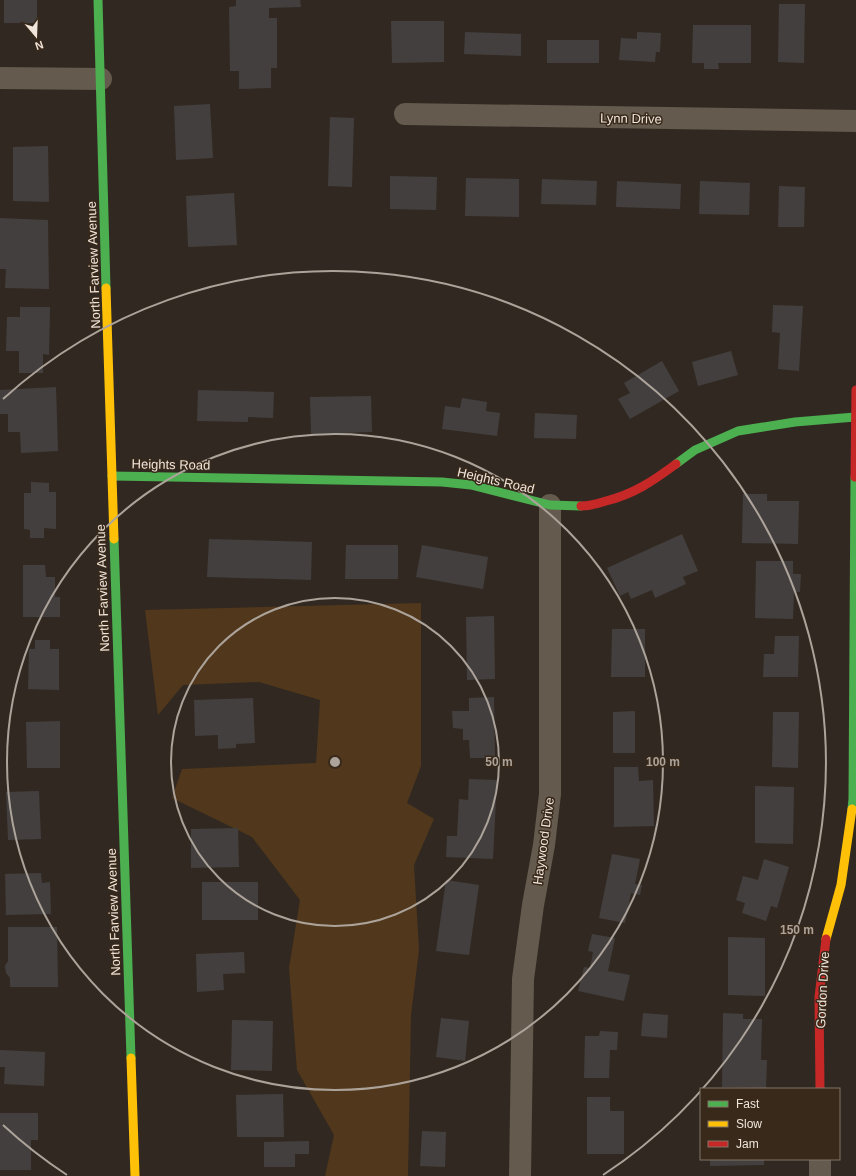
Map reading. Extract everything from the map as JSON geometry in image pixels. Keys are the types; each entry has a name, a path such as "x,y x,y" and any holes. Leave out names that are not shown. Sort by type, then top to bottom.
{"street":[{"name":"North Farview Avenue","path":"98,0 135,1176"},
{"path":"0,78 101,79"},
{"name":"Lynn Drive","path":"405,114 856,121"},
{"name":"Gordon Drive","path":"820,1088 819,997 826,935 841,885 853,799 856,390"},
{"name":"Heights Road","path":"112,476 442,482 472,485 550,505 589,506 625,496 656,479 695,450 738,431 795,422 855,417"},
{"name":"Haywood Drive","path":"520,1176 524,978 533,905 544,845 550,794 550,505"},
{"path":"820,1160 820,1176"}],"shaded area":[{"path":"421,603 421,766 407,803 434,819 414,865 419,950 411,1015 408,1176 325,1176 334,1135 297,1070 289,968 300,900 252,837 172,798 182,769 316,763 320,700 259,682 183,685 158,715 145,610"}],"building":[{"path":"4,0 37,0 37,23 4,23"},
{"path":"236,0 300,0 301,7 269,8 269,18 277,18 277,68 271,68 271,88 239,89 239,71 230,71 229,7 236,6"},
{"path":"779,4 805,4 804,63 778,62"},
{"path":"391,21 444,21 444,62 392,63"},
{"path":"693,25 751,25 751,63 718,63 719,69 704,69 704,63 692,63"},
{"path":"465,32 521,34 521,56 464,54"},
{"path":"637,32 661,33 660,52 656,52 655,62 619,60 621,38 637,39"},
{"path":"547,40 599,40 599,63 547,63"},
{"path":"210,104 213,158 176,160 174,106"},
{"path":"330,117 354,118 352,187 328,186"},
{"path":"48,146 49,202 13,201 13,147"},
{"path":"390,176 437,177 436,210 390,209"},
{"path":"466,178 519,179 519,217 465,216"},
{"path":"542,179 597,181 596,205 541,204"},
{"path":"617,181 681,184 680,209 616,207"},
{"path":"700,181 750,183 749,215 699,214"},
{"path":"779,186 805,187 804,227 778,227"},
{"path":"234,193 237,245 188,247 186,196"},
{"path":"0,218 48,220 49,289 5,288 6,269 0,269"},
{"path":"773,305 803,306 799,371 778,369 780,333 772,332"},
{"path":"20,307 50,307 49,355 43,354 43,373 19,373 19,351 6,351 7,317 20,317"},
{"path":"731,351 738,375 698,386 692,362"},
{"path":"662,361 679,391 630,419 618,399 630,393 624,383"},
{"path":"56,387 58,451 21,453 20,432 8,432 8,414 0,414 0,390"},
{"path":"198,390 274,392 273,418 248,417 248,422 197,421"},
{"path":"371,396 372,432 311,434 310,397"},
{"path":"462,398 487,402 486,411 500,413 497,436 442,429 445,406 460,408"},
{"path":"535,413 577,415 576,439 534,438"},
{"path":"31,482 49,483 49,492 56,492 56,529 44,528 44,538 30,538 30,530 24,529 24,493 31,493"},
{"path":"743,494 767,494 767,501 799,501 798,544 742,543"},
{"path":"682,534 698,571 683,577 686,584 655,598 652,590 631,599 628,592 620,596 607,568"},
{"path":"209,539 312,542 311,580 207,577"},
{"path":"346,545 398,545 398,579 345,579"},
{"path":"422,545 488,557 483,589 416,577"},
{"path":"756,561 793,561 793,574 801,574 800,592 794,592 793,619 755,618"},
{"path":"23,565 45,565 46,577 55,577 55,597 60,597 60,617 23,617"},
{"path":"494,616 495,679 467,680 466,617"},
{"path":"612,629 645,629 645,677 611,677"},
{"path":"775,636 799,636 798,677 763,677 764,654 774,654"},
{"path":"35,640 50,640 50,649 59,649 59,690 28,689 29,649 35,649"},
{"path":"494,697 495,758 470,758 469,740 463,740 463,729 453,728 452,711 469,711 469,698"},
{"path":"253,698 255,743 236,744 236,748 218,749 218,735 195,736 194,700"},
{"path":"635,711 635,753 613,753 613,712"},
{"path":"773,712 799,712 798,768 772,767"},
{"path":"60,721 60,768 27,768 26,722"},
{"path":"614,767 638,767 639,781 653,780 654,826 614,827"},
{"path":"469,779 497,780 493,859 446,857 447,836 457,836 459,799 468,800"},
{"path":"755,786 794,787 793,844 755,843"},
{"path":"39,791 41,839 8,840 6,792"},
{"path":"238,828 239,867 191,868 191,829"},
{"path":"612,854 640,859 635,884 642,885 640,895 631,893 625,923 599,918"},
{"path":"764,859 789,867 777,908 771,906 766,921 742,913 745,903 736,900 743,876 758,880"},
{"path":"41,873 42,883 50,882 51,914 6,915 5,874"},
{"path":"446,880 479,885 469,955 436,951"},
{"path":"202,882 258,882 258,920 202,920"},
{"path":"8,927 57,927 58,987 10,987 10,978 6,973 5,966 8,961"},
{"path":"592,934 615,938 608,971 630,975 624,1001 578,991 584,967 590,968 593,952 588,951"},
{"path":"728,937 765,938 765,996 728,995"},
{"path":"244,952 245,973 223,974 224,990 197,992 196,954"},
{"path":"643,1013 668,1015 667,1038 641,1036"},
{"path":"723,1013 743,1014 743,1019 762,1019 761,1060 767,1060 766,1088 722,1087"},
{"path":"441,1018 469,1021 465,1061 436,1057"},
{"path":"232,1020 273,1021 272,1071 231,1070"},
{"path":"600,1031 618,1032 617,1050 610,1050 609,1078 584,1078 585,1036 599,1036"},
{"path":"0,1050 45,1052 44,1086 4,1084 5,1067 0,1067"},
{"path":"283,1094 284,1137 237,1137 236,1095"},
{"path":"587,1097 610,1097 610,1111 624,1111 624,1154 587,1154"},
{"path":"0,1113 38,1113 38,1140 31,1140 31,1170 0,1170"},
{"path":"422,1131 446,1132 445,1167 420,1166"},
{"path":"309,1141 309,1154 295,1154 295,1167 264,1167 264,1142"},
{"path":"710,1160 764,1160 764,1165 710,1166"}],"traffic: fast":[{"path":"98,0 106,288"},
{"path":"676,464 695,450 738,431 795,422 855,417"},
{"path":"112,476 442,482 471,485 550,505 581,506"},
{"path":"852,809 855,477"},
{"path":"114,539 131,1058"}],"traffic: slow":[{"path":"106,288 114,539"},
{"path":"826,939 841,885 852,809"},
{"path":"131,1058 135,1176"}],"traffic: jam":[{"path":"855,477 856,390"},
{"path":"581,506 597,504 626,495 651,481 676,464"},
{"path":"820,1088 819,997 826,939"}]}
